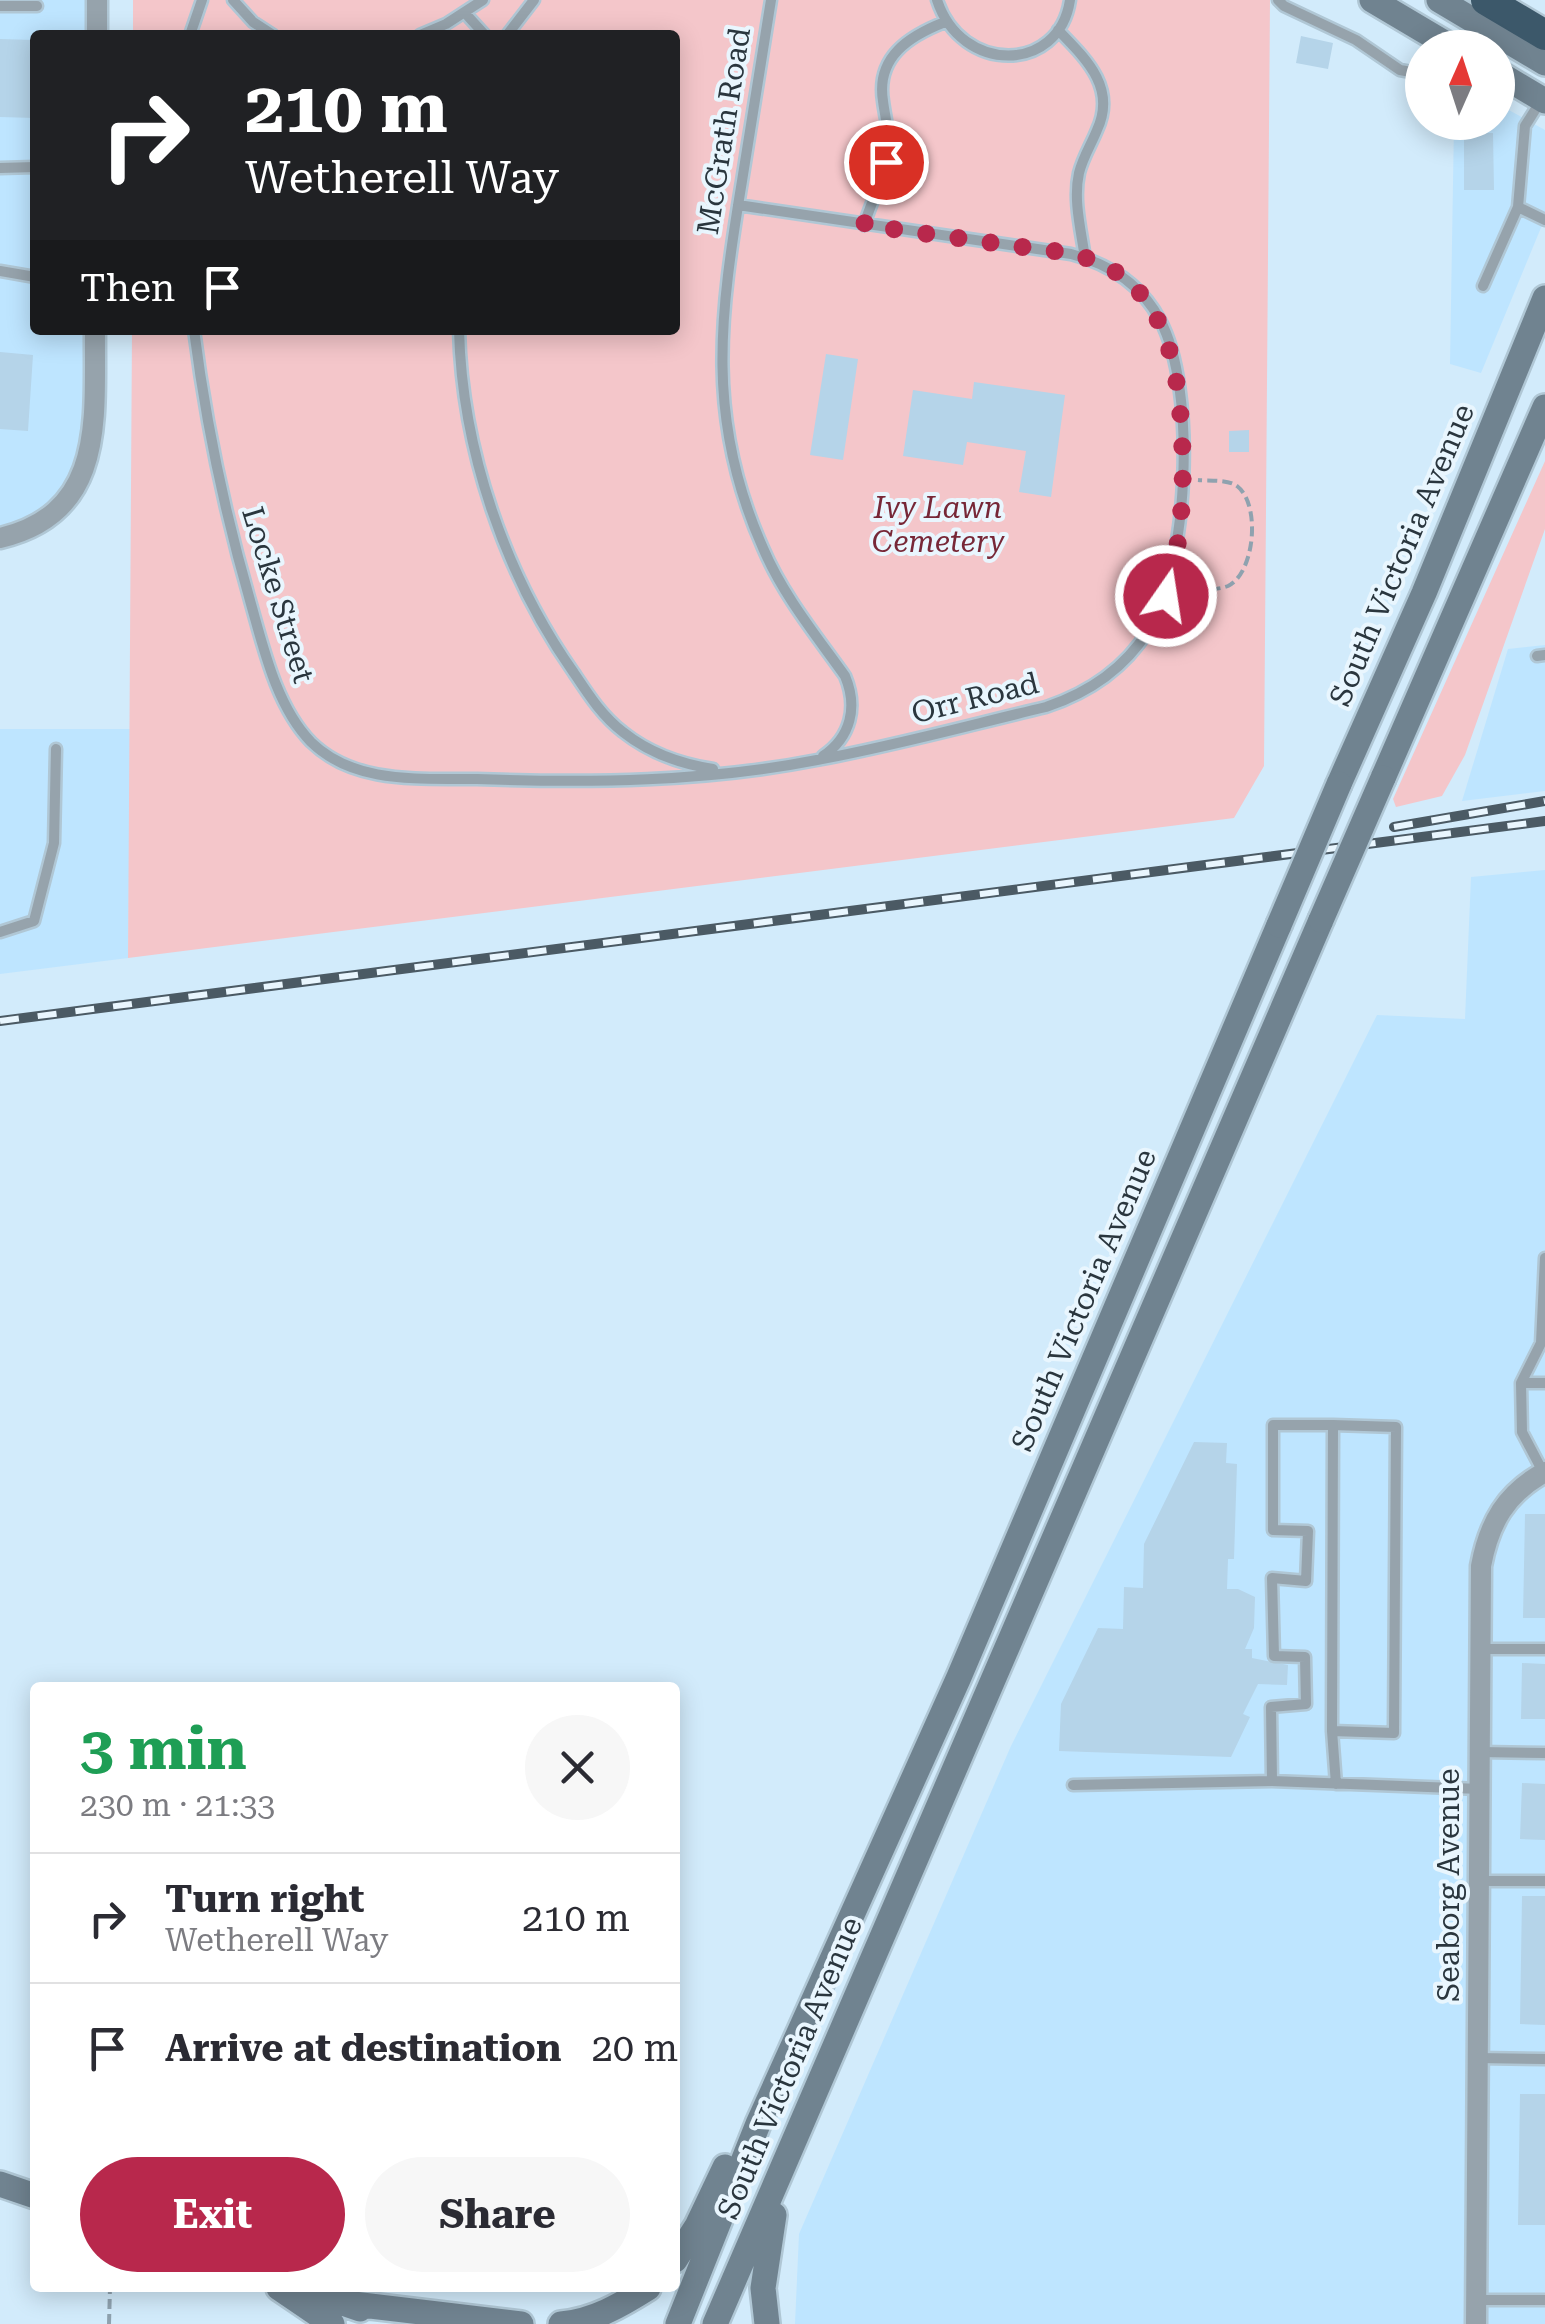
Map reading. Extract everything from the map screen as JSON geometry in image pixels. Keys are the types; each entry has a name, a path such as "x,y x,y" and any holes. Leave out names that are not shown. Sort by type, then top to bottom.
{"highway":[{"path":"1486,0 1537,46"}],"main road":[{"path":"1372,0 1419,30"},
{"path":"1438,0 1537,46 1545,64"},
{"path":"1515,83 1544,100"},
{"name":"South Victoria Avenue","path":"678,2324 758,2124 960,1677 1424,593 1545,298"},
{"name":"South Victoria Avenue","path":"714,2324 1545,407"},
{"path":"680,2252 697,2226 723,2169 758,2124"},
{"path":"767,2324 763,2288 766,2250 787,2158"},
{"path":"0,2184 30,2194"},
{"path":"288,2292 339,2314 402,2324"},
{"path":"305,2292 339,2314 521,2324"},
{"path":"561,2324 581,2322 642,2292"}],"street":[{"path":"97,0 97,30"},
{"path":"0,538 36,526 64,504 83,474 94,434 95,335"},
{"name":"Seaborg Avenue","path":"1476,2324 1482,1566 1486,1540 1496,1517 1510,1496 1544,1472"}],"lane":[{"path":"192,30 202,0"},
{"path":"233,0 265,30"},
{"path":"430,30 484,0"},
{"path":"510,30 534,0"},
{"name":"McGrath Road","path":"771,0 724,285 722,392 730,445 762,547 787,596 845,676 852,702 850,722 841,740 814,761"},
{"path":"937,0 945,22 959,39 978,51 999,56 1021,54 1042,45 1058,30 1070,0"},
{"path":"1278,0 1356,40 1405,71"},
{"path":"0,6 37,6"},
{"path":"465,13 480,30"},
{"path":"864,225 888,152 882,93 886,69 910,37 945,22"},
{"path":"738,205 1085,258 1078,183 1082,161 1102,118 1103,96 1093,68 1058,30"},
{"path":"1483,286 1518,207 1525,126 1544,100"},
{"path":"0,168 30,167"},
{"path":"1518,207 1545,220"},
{"name":"Orr Road","path":"729,772 814,761 1046,707 1103,680 1134,651 1157,616 1171,578 1183,480 1180,400 1162,322 1146,298 1124,278 1085,258"},
{"path":"0,272 30,275"},
{"name":"Locke Street","path":"195,335 204,408 228,524 265,652 294,720 320,750 354,769 394,777 587,783 729,772"},
{"path":"460,335 468,416 485,488 510,558 556,648 596,705 621,731 677,760 729,772"},
{"path":"0,932 34,921 54,843 56,749"},
{"path":"1544,1472 1522,1432 1521,1383 1541,1342 1545,1258"},
{"path":"1521,1383 1545,1383"},
{"path":"1272,1781 1271,1707 1306,1704 1305,1657 1274,1656 1272,1578 1306,1581 1308,1531 1273,1530 1273,1425 1396,1427 1394,1733 1332,1732"},
{"path":"1333,1425 1332,1732 1336,1784"},
{"path":"1481,1650 1545,1649"},
{"path":"1480,1752 1545,1752"},
{"path":"1073,1785 1272,1781 1480,1788"},
{"path":"1479,1881 1545,1881"},
{"path":"1478,2058 1545,2058"},
{"path":"1476,2300 1545,2300"}],"path":[{"path":"1171,578 1210,590 1239,578 1248,565 1252,526 1244,494 1230,483 1183,480"},
{"path":"110,2292 110,2324"}],"shaded area":[{"path":"0,0 97,0 97,30 30,30 30,335 94,335 77,485 0,538"},
{"path":"1515,113 1545,130 1545,218 1481,373 1450,364 1454,140 1515,140"},
{"path":"1545,645 1545,791 1462,801 1508,649"},
{"path":"0,729 131,729 128,958 0,974"},
{"path":"1545,870 1545,2324 795,2324 799,2234 1011,1746 1377,1015 1465,1019 1471,877"}],"green space":[{"name":"Ivy Lawn Cemetery","path":"133,0 1270,0 1264,766 1234,818 128,958 132,335 680,335 680,30 133,30"},
{"path":"1545,461 1545,529 1465,755 1442,796 1396,807 1393,799"}],"building":[{"path":"1301,36 1333,43 1328,69 1296,63"},
{"path":"0,39 30,40 30,118 0,117"},
{"path":"1464,140 1493,140 1494,190 1464,190"},
{"path":"0,352 33,355 28,431 0,429"},
{"path":"826,354 858,359 843,460 810,455"},
{"path":"974,382 1065,395 1051,497 1019,492 1026,451 967,442 963,465 903,456 913,390 972,399"},
{"path":"1249,430 1249,452 1229,452 1229,431"},
{"path":"1194,1442 1227,1443 1226,1463 1237,1464 1234,1559 1228,1559 1227,1589 1238,1589 1255,1597 1254,1628 1245,1649 1252,1649 1252,1658 1288,1665 1287,1685 1258,1684 1243,1714 1250,1717 1231,1757 1059,1751 1061,1704 1098,1628 1123,1629 1124,1587 1143,1588 1144,1544"},
{"path":"1525,1514 1545,1514 1545,1618 1523,1618"},
{"path":"1522,1663 1545,1664 1545,1719 1521,1719"},
{"path":"1522,1783 1545,1784 1545,1840 1520,1839"},
{"path":"1522,1896 1545,1896 1545,2025 1520,2024"},
{"path":"1520,2094 1545,2094 1545,2225 1518,2225"}],"railway":[{"path":"1394,827 1545,801"},
{"path":"0,1021 1545,821"}],"route":[{"path":"886,162 864,225 1085,258 1124,278 1146,298 1162,322 1180,400 1183,452 1176,555 1166,596"}]}
